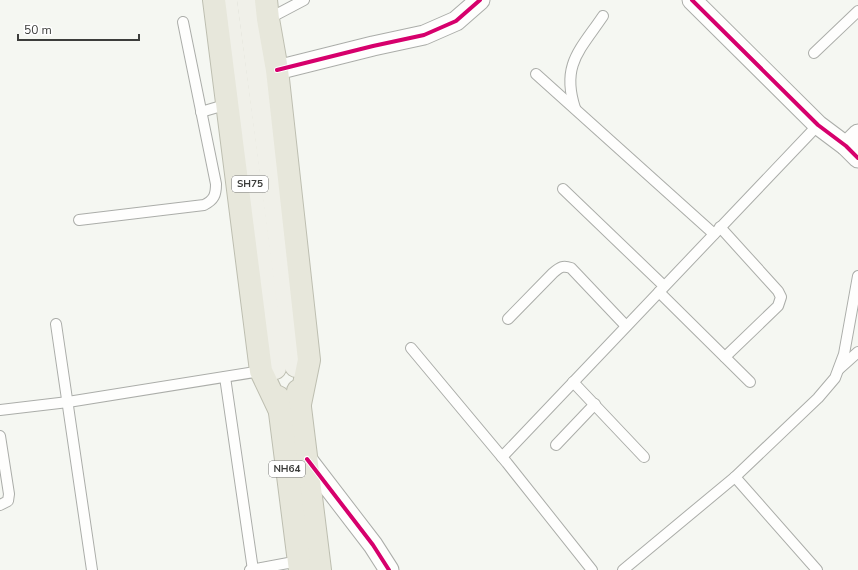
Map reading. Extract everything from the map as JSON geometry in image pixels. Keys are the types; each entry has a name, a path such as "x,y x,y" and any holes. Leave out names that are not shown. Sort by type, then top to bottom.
{"highway":[{"path":"214,0 228,104 277,368 290,407"},
{"path":"267,9 277,70 309,360 290,407"},
{"name":"NH64","path":"277,368 307,459 320,570"},
{"name":"NH64","path":"290,407 300,566"}],"main road":[{"name":"SH75","path":"226,0 277,368"},
{"name":"SH75","path":"248,0 277,368"}],"street":[{"path":"277,70 424,35 456,21 480,0"},
{"path":"692,0 818,125 854,146"},
{"path":"307,459 373,545 389,570"}],"lane":[{"path":"267,9 304,0"},
{"path":"814,54 858,11"},
{"path":"576,110 571,94 569,76 575,57 603,16"},
{"path":"79,220 204,205 212,201 216,194 216,184 183,22"},
{"path":"536,74 717,231 778,291 781,297 778,306 724,357"},
{"path":"201,112 228,104"},
{"path":"502,457 818,125"},
{"path":"563,189 662,289 724,357 750,382"},
{"path":"508,319 553,273 560,267 566,266 571,268 626,326"},
{"path":"623,570 735,477 818,398 835,378 844,354 858,276"},
{"path":"56,324 92,570"},
{"path":"411,348 502,457 592,570"},
{"path":"838,370 858,352"},
{"path":"0,410 68,402 277,368"},
{"path":"225,377 253,570"},
{"path":"573,382 644,456"},
{"path":"556,445 594,404"},
{"path":"0,436 9,494 8,501 0,505"},
{"path":"735,477 817,570"},
{"path":"250,570 300,566"}],"cycle path":[{"path":"277,70 424,35 456,21 480,0"},
{"path":"692,0 818,125 846,146 858,158"},
{"path":"307,459 373,545 389,570"}]}
